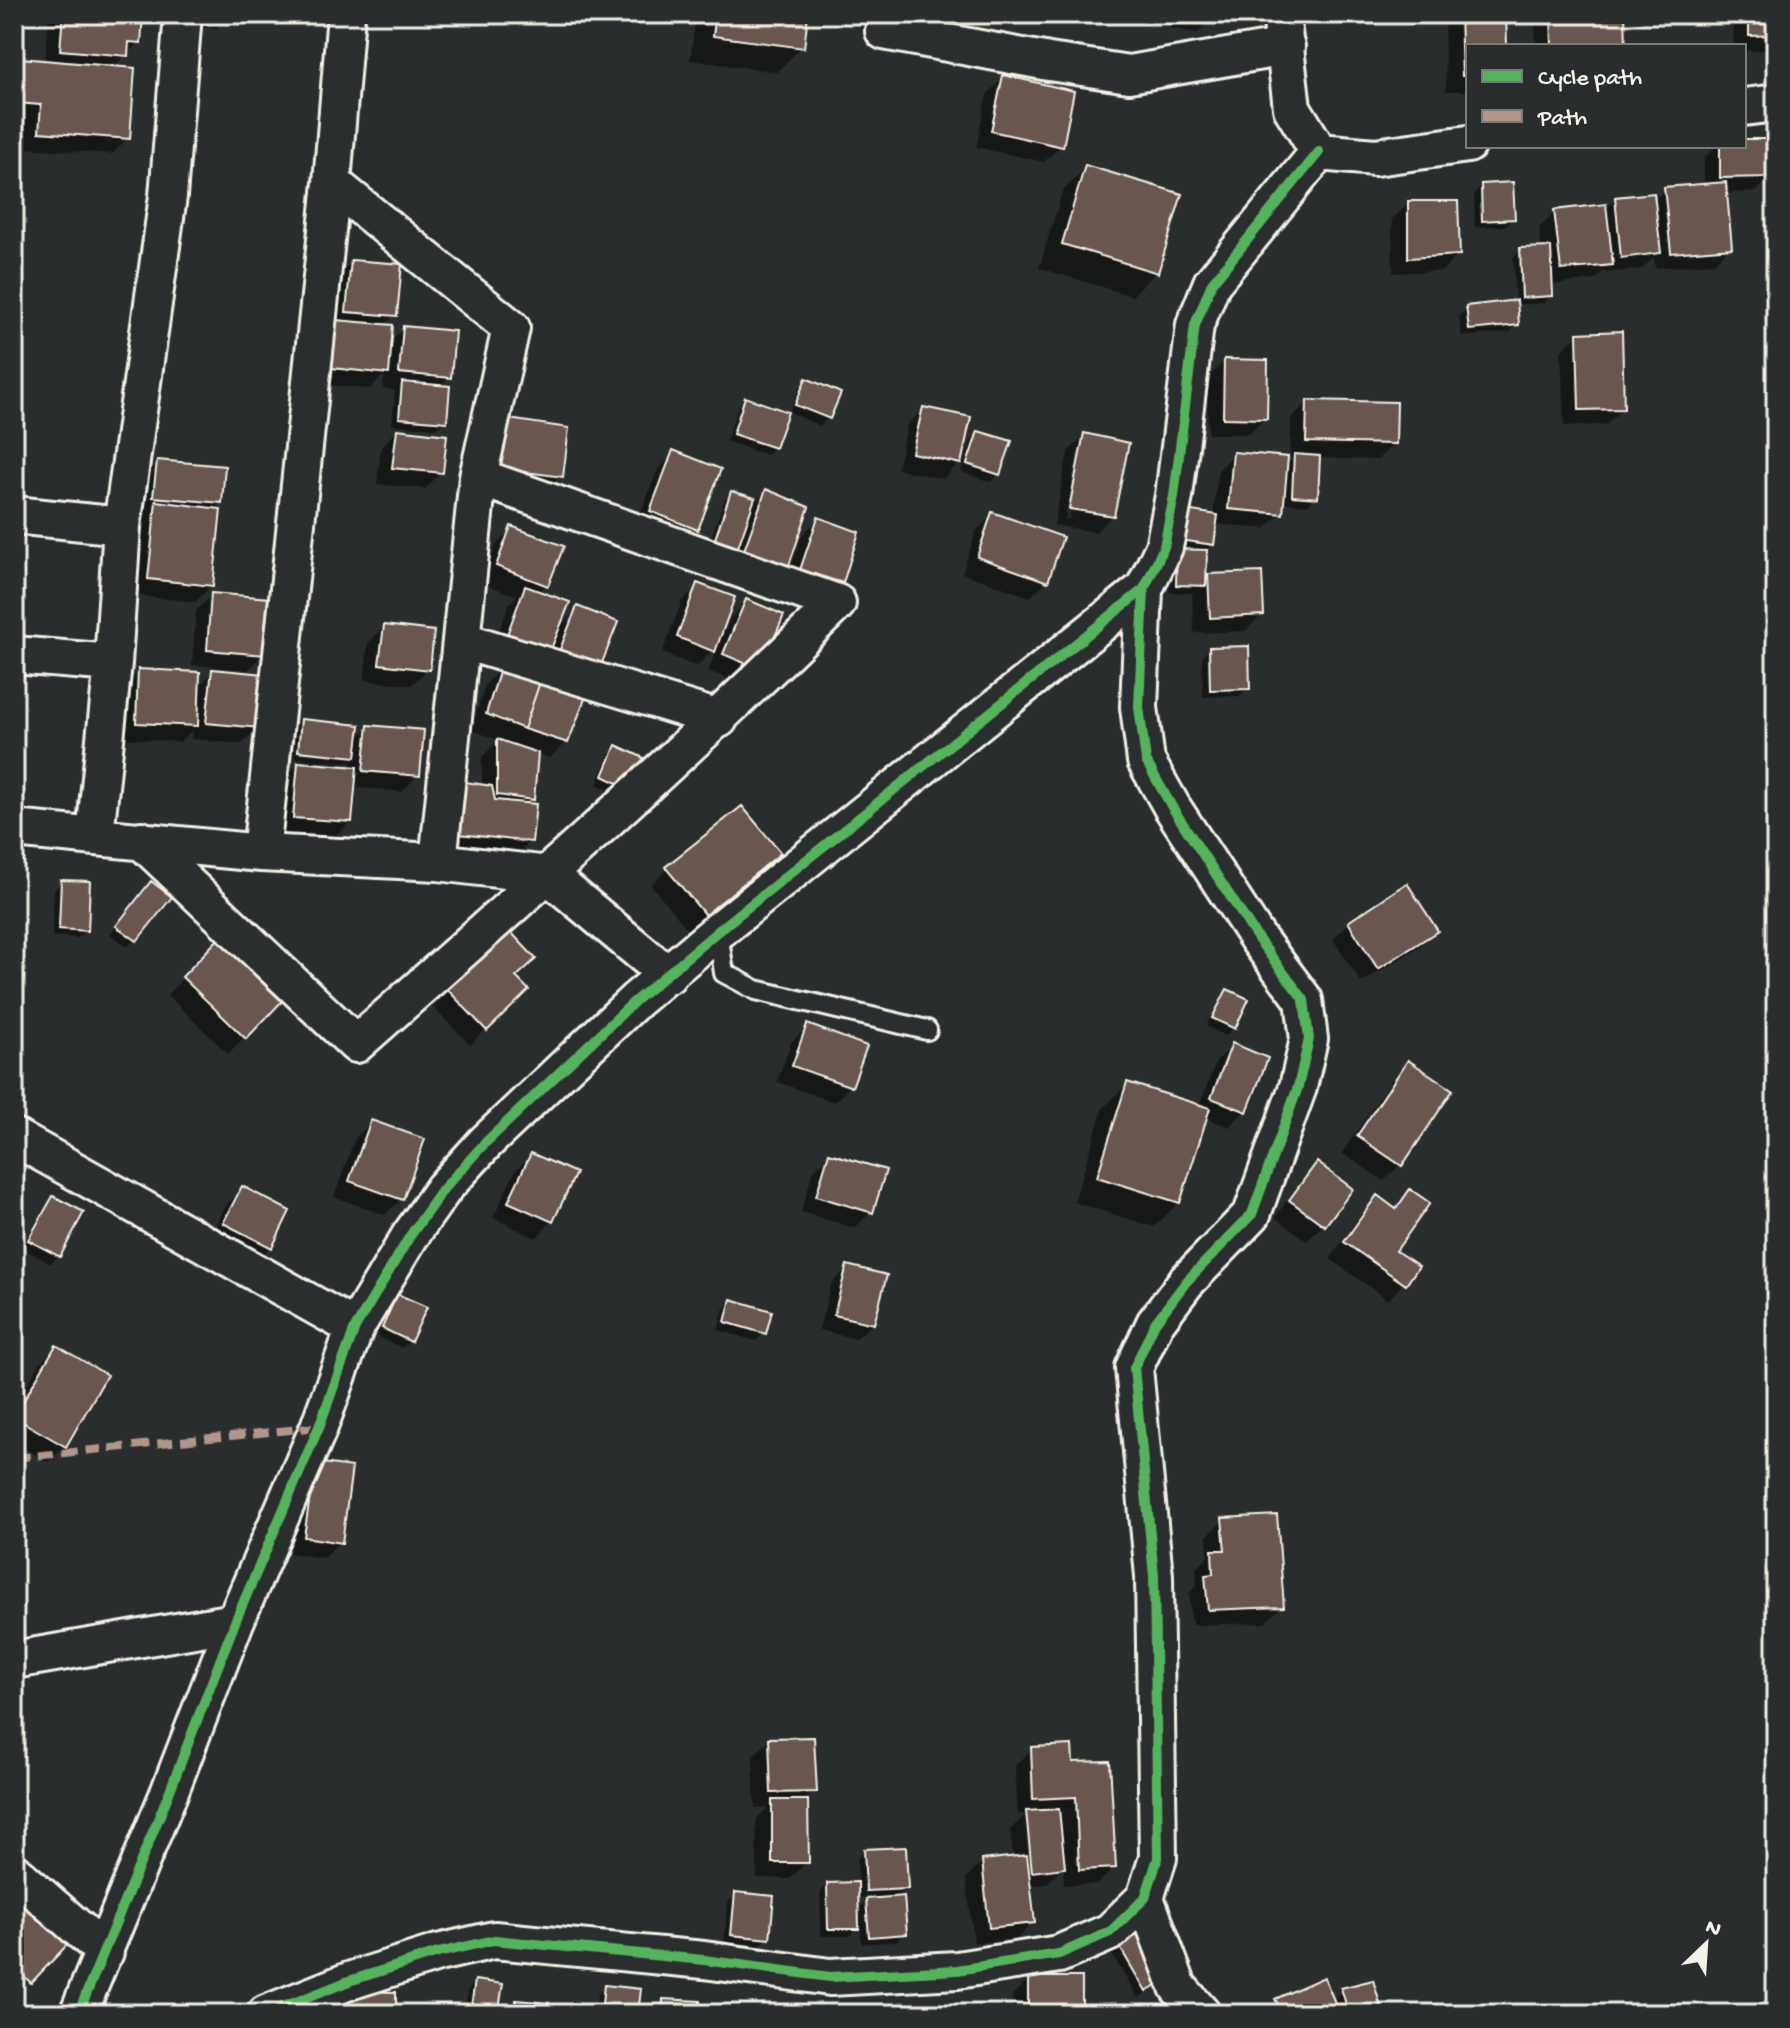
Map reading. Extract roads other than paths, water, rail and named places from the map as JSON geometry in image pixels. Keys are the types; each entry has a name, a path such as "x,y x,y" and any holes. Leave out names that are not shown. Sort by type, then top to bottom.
{"street":[{"path":"95,835 113,663 122,526 168,196 183,14"},
{"path":"261,853 332,183 346,14"},
{"path":"884,31 1129,74 1284,30 1292,108 1319,152"},
{"path":"1746,107 1776,103"},
{"path":"1319,152 1375,157 1466,144"},
{"path":"266,2014 349,1981 438,1953 494,1940 704,1960 830,1977 957,1970 1059,1954 1110,1932 1145,1898 1158,1858 1154,1576 1134,1368 1155,1323 1178,1292 1252,1214 1298,1087 1309,1039 1304,1000 1250,926 1172,807 1146,761 1139,707 1144,589 1164,547 1174,496 1195,325 1212,283 1319,152"},
{"path":"332,183 511,328 478,477 438,862"},
{"path":"141,840 356,1044 719,719 837,603 478,477"},
{"path":"14,515 122,526"},
{"path":"78,2014 235,1622 319,1427 355,1328 410,1236 444,1188 485,1143 636,1000 1144,589"},
{"path":"461,640 719,719"},
{"path":"14,655 113,663"},
{"path":"14,829 261,853 438,862 548,875 668,975"},
{"path":"14,1137 355,1328"},
{"path":"14,1660 235,1622"},
{"path":"14,1872 105,1952"},
{"path":"1145,1898 1178,1987 1202,2014"}],"lane":[{"path":"718,931 724,973 756,990 927,1030"}]}
